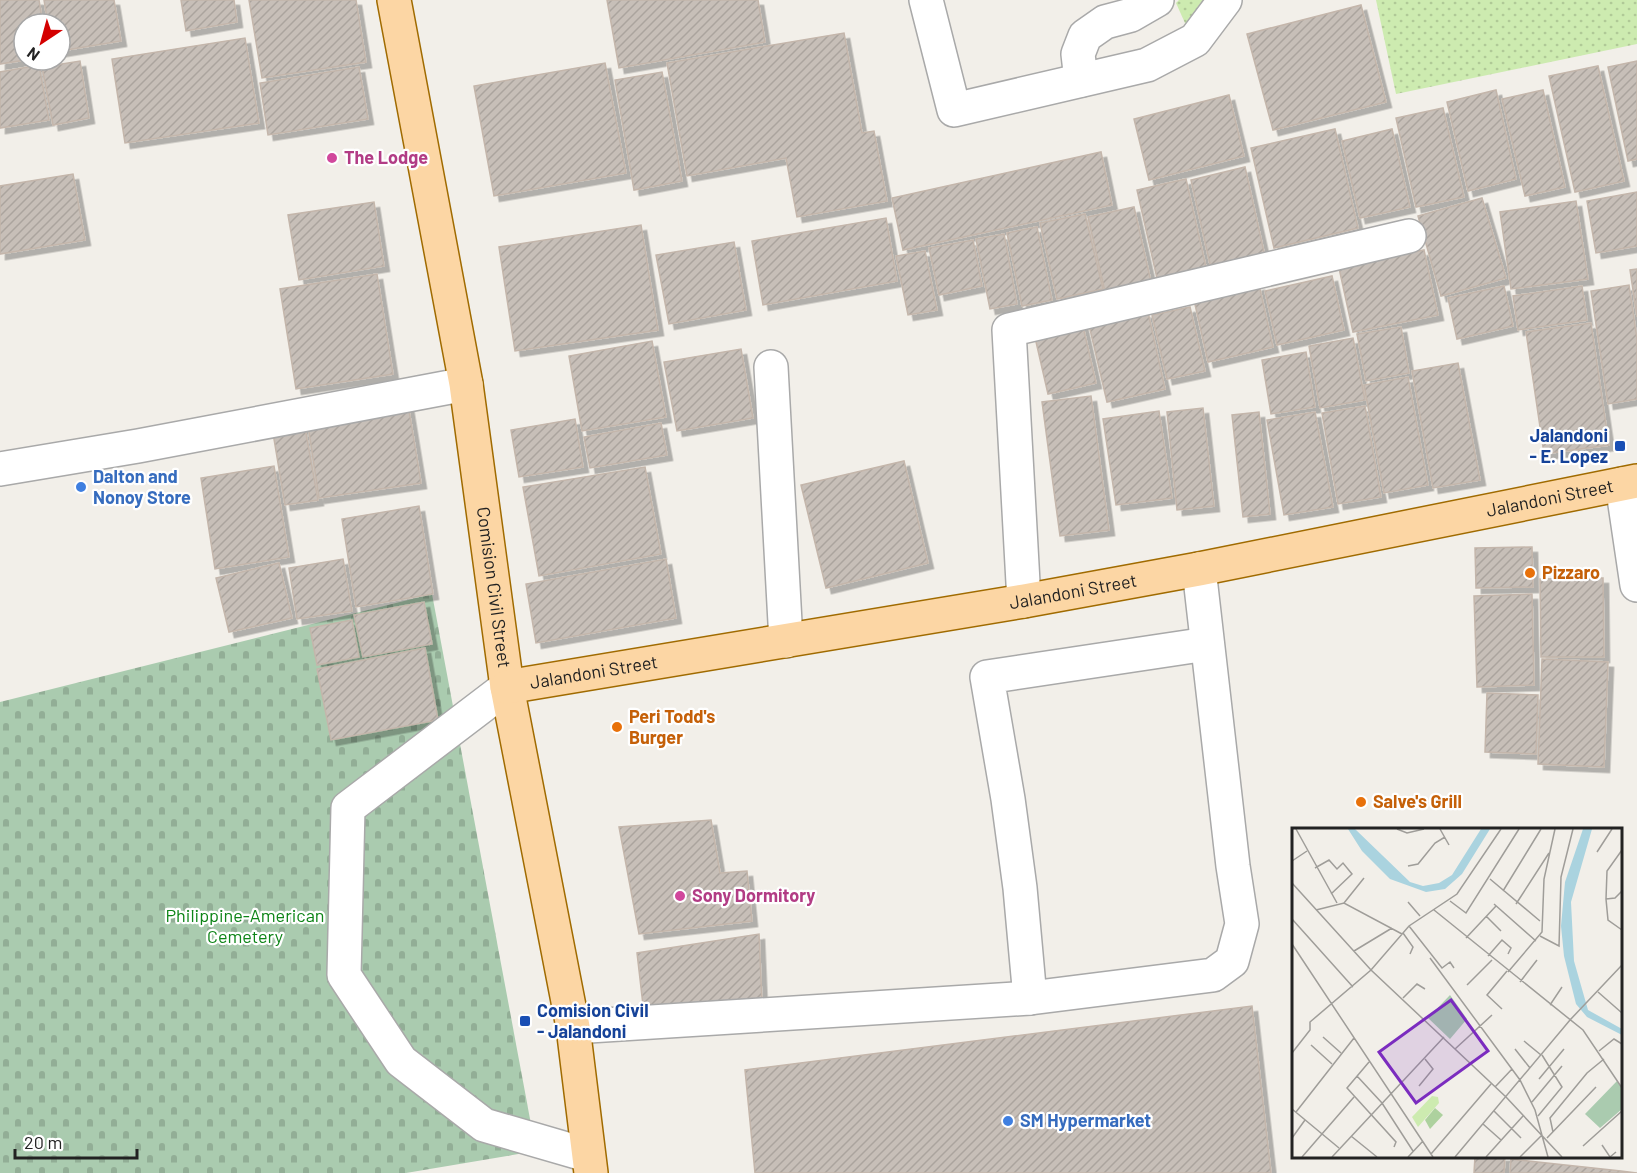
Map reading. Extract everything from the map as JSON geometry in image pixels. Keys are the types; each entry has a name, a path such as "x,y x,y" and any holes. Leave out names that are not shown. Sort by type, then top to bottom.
{"main road":[{"name":"Comision Civil Street","path":"394,0 466,384 507,687 573,1027 589,1164"},
{"name":"Jalandoni Street","path":"507,687 1024,601 1199,569 1629,483"}],"street":[{"path":"926,0 954,110 1147,65 1195,40 1224,0"},
{"path":"1081,80 1078,54 1085,36 1105,22 1131,15 1157,0"},
{"path":"1024,601 1009,330 1409,236"},
{"path":"771,366 786,641"},
{"path":"0,469 138,446 466,384"},
{"path":"1629,483 1636,572"},
{"path":"573,1027 1030,998 1213,975 1232,961 1242,924 1233,866 1199,569"},
{"path":"1030,998 1010,810 987,677 1207,644"},
{"path":"507,687 348,808 344,975 401,1061 484,1125 589,1164"}],"green space":[{"path":"1179,0 1214,0 1189,32 1176,3"},
{"path":"1376,0 1637,0 1637,44 1396,94"},
{"name":"Philippine-American Cemetery","path":"432,594 536,1151 406,1173 0,1173 0,702"}],"building":[{"path":"0,0 39,0 41,12 12,12 12,62 0,64"},
{"path":"44,0 114,0 121,41 72,49 72,12 46,12"},
{"path":"181,0 234,0 237,22 186,31"},
{"path":"249,0 356,0 366,62 262,78"},
{"path":"607,0 758,0 765,42 619,68"},
{"path":"1361,5 1386,102 1273,130 1247,34"},
{"path":"844,33 862,133 874,131 887,201 797,217 786,158 687,176 667,63"},
{"path":"245,38 259,123 125,143 112,59"},
{"path":"80,61 89,118 53,125 43,72 72,72 72,62"},
{"path":"1637,61 1637,159 1628,161 1608,67"},
{"path":"605,63 626,173 494,196 474,86"},
{"path":"1598,66 1624,181 1575,192 1549,76"},
{"path":"359,67 368,119 268,135 260,83"},
{"path":"12,70 12,72 40,72 49,120 0,128 0,72"},
{"path":"662,72 682,181 634,190 615,80"},
{"path":"1496,90 1516,179 1468,191 1447,102"},
{"path":"1543,90 1565,187 1525,196 1502,99"},
{"path":"1229,95 1244,156 1149,180 1134,119"},
{"path":"1443,108 1464,197 1416,207 1396,118"},
{"path":"1335,129 1358,228 1274,248 1251,148"},
{"path":"1392,129 1410,207 1360,218 1342,141"},
{"path":"1101,152 1112,205 903,250 892,198"},
{"path":"1245,167 1266,261 1212,273 1191,180"},
{"path":"73,174 85,240 0,254 0,186"},
{"path":"1186,179 1208,276 1159,287 1137,190"},
{"path":"1637,192 1637,246 1596,253 1587,201"},
{"path":"1482,198 1506,278 1441,296 1418,216"},
{"path":"1576,201 1588,279 1511,289 1500,212"},
{"path":"374,202 384,266 299,280 288,215"},
{"path":"1134,207 1154,295 1108,305 1088,217"},
{"path":"1085,214 1103,289 1057,299 1040,223"},
{"path":"886,218 897,281 763,305 752,241"},
{"path":"641,225 658,330 515,351 499,247"},
{"path":"1037,227 1052,300 1022,306 1007,233"},
{"path":"1004,234 1017,304 990,309 976,239"},
{"path":"973,240 982,286 939,295 929,248"},
{"path":"734,242 746,310 669,324 656,255"},
{"path":"1424,250 1438,315 1353,332 1339,268"},
{"path":"925,251 937,310 908,315 896,256"},
{"path":"1637,269 1637,317 1630,270"},
{"path":"377,274 393,374 296,389 280,289"},
{"path":"1332,276 1344,330 1277,345 1265,291"},
{"path":"1259,285 1273,347 1208,362 1194,300"},
{"path":"1629,285 1637,339 1637,399 1608,404 1591,291"},
{"path":"1504,286 1513,326 1457,339 1448,298"},
{"path":"1582,286 1587,320 1518,330 1513,296"},
{"path":"1190,307 1205,371 1167,379 1152,315"},
{"path":"1148,312 1165,389 1107,402 1089,325"},
{"path":"1082,322 1096,383 1048,394 1034,333"},
{"path":"1591,323 1609,445 1544,454 1526,332"},
{"path":"1401,327 1409,373 1366,381 1357,334"},
{"path":"1353,338 1365,400 1320,408 1309,346"},
{"path":"652,341 666,417 582,431 569,356"},
{"path":"741,349 753,418 677,431 664,362"},
{"path":"1306,352 1315,407 1271,414 1262,360"},
{"path":"1458,363 1480,480 1433,488 1412,371"},
{"path":"1408,377 1428,485 1384,493 1364,385"},
{"path":"1091,396 1109,530 1060,536 1042,402"},
{"path":"408,404 421,483 319,498 307,419"},
{"path":"1365,406 1381,497 1338,504 1322,413"},
{"path":"1203,408 1214,506 1177,510 1167,412"},
{"path":"1159,411 1172,498 1116,505 1103,419"},
{"path":"1259,412 1270,514 1243,517 1232,415"},
{"path":"1315,412 1333,507 1284,515 1267,420"},
{"path":"575,419 583,467 519,477 511,430"},
{"path":"304,422 318,500 285,505 272,427"},
{"path":"661,423 667,455 590,468 584,437"},
{"path":"904,461 928,563 826,588 801,485"},
{"path":"274,466 289,557 215,569 201,478"},
{"path":"645,467 661,554 539,576 523,487"},
{"path":"419,506 433,594 356,607 342,519"},
{"path":"1532,547 1533,587 1476,588 1475,548"},
{"path":"343,559 352,611 297,619 289,568"},
{"path":"666,559 676,618 536,643 526,584"},
{"path":"279,563 292,618 229,632 216,578"},
{"path":"1603,578 1604,657 1541,657 1540,579"},
{"path":"1532,594 1534,685 1477,687 1474,596"},
{"path":"424,602 432,644 363,657 354,615"},
{"path":"352,620 359,657 317,665 310,628"},
{"path":"425,648 438,720 331,740 317,669"},
{"path":"1542,659 1608,662 1604,767 1538,764"},
{"path":"1487,693 1538,695 1536,754 1485,752"},
{"path":"711,820 720,873 747,871 752,921 639,934 619,827"},
{"path":"759,934 762,1003 644,1014 637,953"},
{"name":"SM Hypermarket","path":"1252,1006 1271,1173 755,1173 745,1070"},
{"path":"1475,1158 1505,1158 1504,1173 1474,1173"},
{"path":"1511,1159 1621,1171 1637,1173 1510,1173"}],"place":[{"name":"The Lodge","path":"332,158"},
{"name":"Jalandoni - E. Lopez","path":"1620,446"},
{"name":"Dalton and Nonoy Store","path":"81,487"},
{"name":"Pizzaro","path":"1530,573"},
{"name":"Peri Todd's Burger","path":"617,727"},
{"name":"Salve's Grill","path":"1361,802"},
{"name":"Sony Dormitory","path":"680,896"},
{"name":"Comision Civil - Jalandoni","path":"525,1021"},
{"name":"SM Hypermarket","path":"1008,1121"}]}
